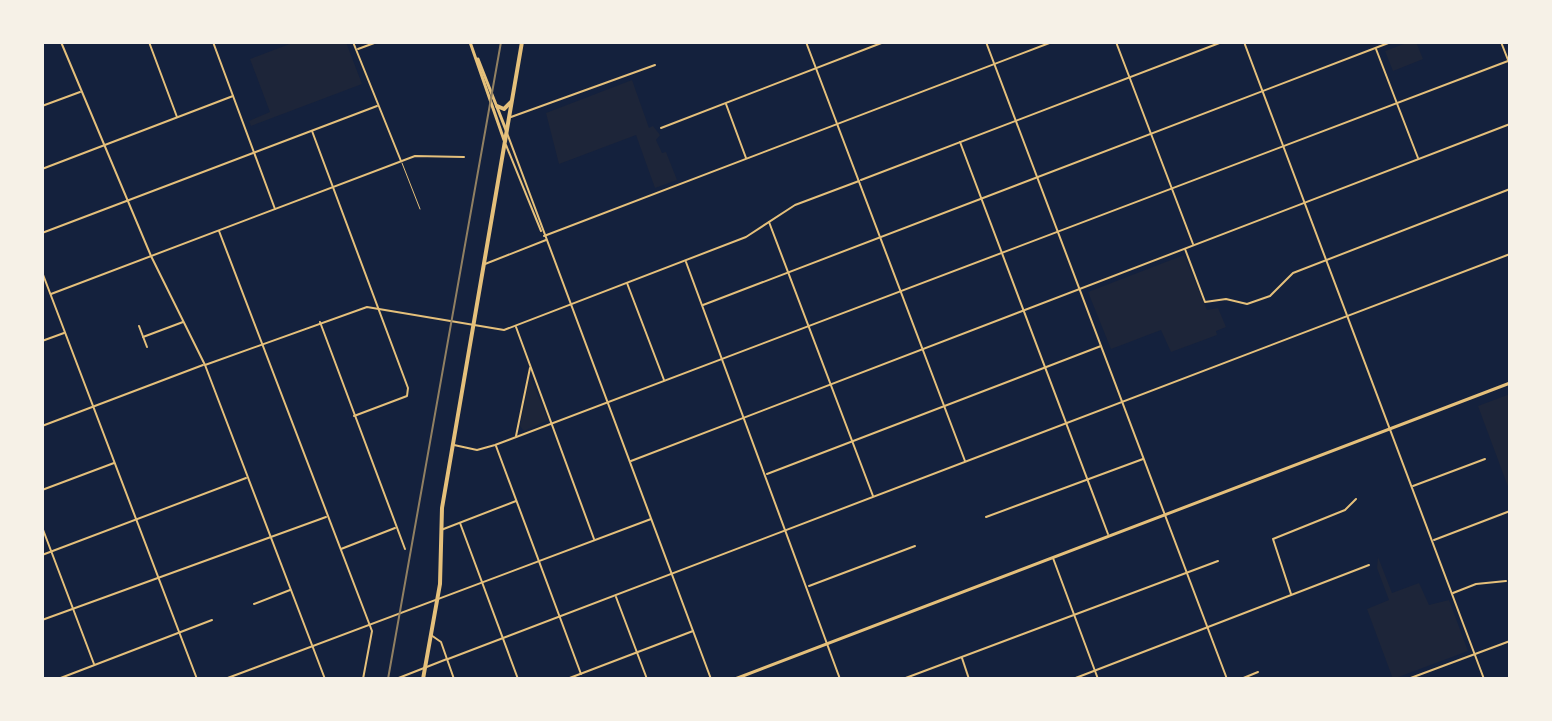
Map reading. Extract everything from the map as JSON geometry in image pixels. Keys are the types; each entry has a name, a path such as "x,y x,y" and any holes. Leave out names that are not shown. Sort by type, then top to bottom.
{"main road":[{"path":"470,42 507,132"},
{"path":"423,679 437,599 440,530 453,445 522,42"},
{"path":"474,52 505,144"},
{"path":"497,106 504,109 512,100"},
{"path":"735,679 1510,383"}],"street":[{"path":"61,42 151,256 205,365 325,679"},
{"path":"149,42 177,118"},
{"path":"213,42 276,210"},
{"path":"353,42 402,162"},
{"path":"356,50 377,42"},
{"path":"806,42 966,462"},
{"path":"661,128 884,42"},
{"path":"986,42 1227,679"},
{"path":"544,236 1052,42"},
{"path":"1116,42 1193,246"},
{"path":"42,426 354,309 377,308 501,330 515,326 746,237 795,205 1222,42"},
{"path":"1244,42 1484,679"},
{"path":"703,305 1391,42"},
{"path":"453,445 477,450 495,445 1509,63 1501,42"},
{"path":"1376,48 1418,159"},
{"path":"510,117 655,65"},
{"path":"42,106 81,91"},
{"path":"42,169 233,96"},
{"path":"726,103 746,159"},
{"path":"42,233 377,106"},
{"path":"630,462 1510,124"},
{"path":"312,130 408,395 354,416"},
{"path":"507,132 544,236"},
{"path":"960,142 1109,535"},
{"path":"505,144 546,240 711,679"},
{"path":"51,294 421,154 464,157"},
{"path":"1185,249 1209,304 1226,299 1247,304 1270,296 1293,273 1510,189"},
{"path":"769,222 874,497"},
{"path":"219,231 372,631 363,679"},
{"path":"484,264 546,240"},
{"path":"396,679 1510,254"},
{"path":"685,261 840,679"},
{"path":"42,272 197,679"},
{"path":"627,283 664,381"},
{"path":"143,337 184,321"},
{"path":"320,322 405,549"},
{"path":"139,326 147,347"},
{"path":"515,326 595,540"},
{"path":"42,341 65,332"},
{"path":"766,474 1102,345"},
{"path":"516,437 531,367"},
{"path":"495,445 581,674"},
{"path":"986,517 1144,458"},
{"path":"1412,486 1485,459"},
{"path":"42,490 115,463"},
{"path":"42,555 247,478"},
{"path":"1291,595 1273,539 1345,510 1356,499"},
{"path":"440,530 516,501"},
{"path":"1433,541 1510,511"},
{"path":"42,620 327,516"},
{"path":"225,679 652,518"},
{"path":"460,523 518,679"},
{"path":"42,527 95,665"},
{"path":"340,549 397,528"},
{"path":"808,587 915,546"},
{"path":"1052,557 1098,679"},
{"path":"903,679 1218,561"},
{"path":"1073,679 1369,565"},
{"path":"1452,593 1476,584 1506,581"},
{"path":"254,604 291,590"},
{"path":"615,596 647,679"},
{"path":"58,679 212,620"},
{"path":"567,679 694,631"},
{"path":"431,635 441,642 454,679"},
{"path":"1408,679 1510,641"},
{"path":"961,657 969,679"},
{"path":"1241,679 1258,672"}],"lane":[{"path":"402,162 420,209"}],"shaded area":[{"path":"295,42 346,42 362,84 251,126 249,121 270,112 250,59"},
{"path":"1416,42 1423,59 1393,71 1385,51"},
{"path":"632,80 649,128 653,126 660,135 656,140 662,153 666,152 677,180 655,188 636,135 559,164 546,113"},
{"path":"1184,255 1207,310 1218,308 1226,327 1216,331 1217,335 1171,352 1161,330 1111,349 1088,292"},
{"path":"530,376 548,420 524,431 520,426"},
{"path":"1510,394 1510,492 1478,406"},
{"path":"1378,557 1392,593 1419,583 1429,605 1449,600 1468,651 1393,679 1367,609 1389,600 1377,568"}],"railway":[{"path":"388,679 501,42"}]}
